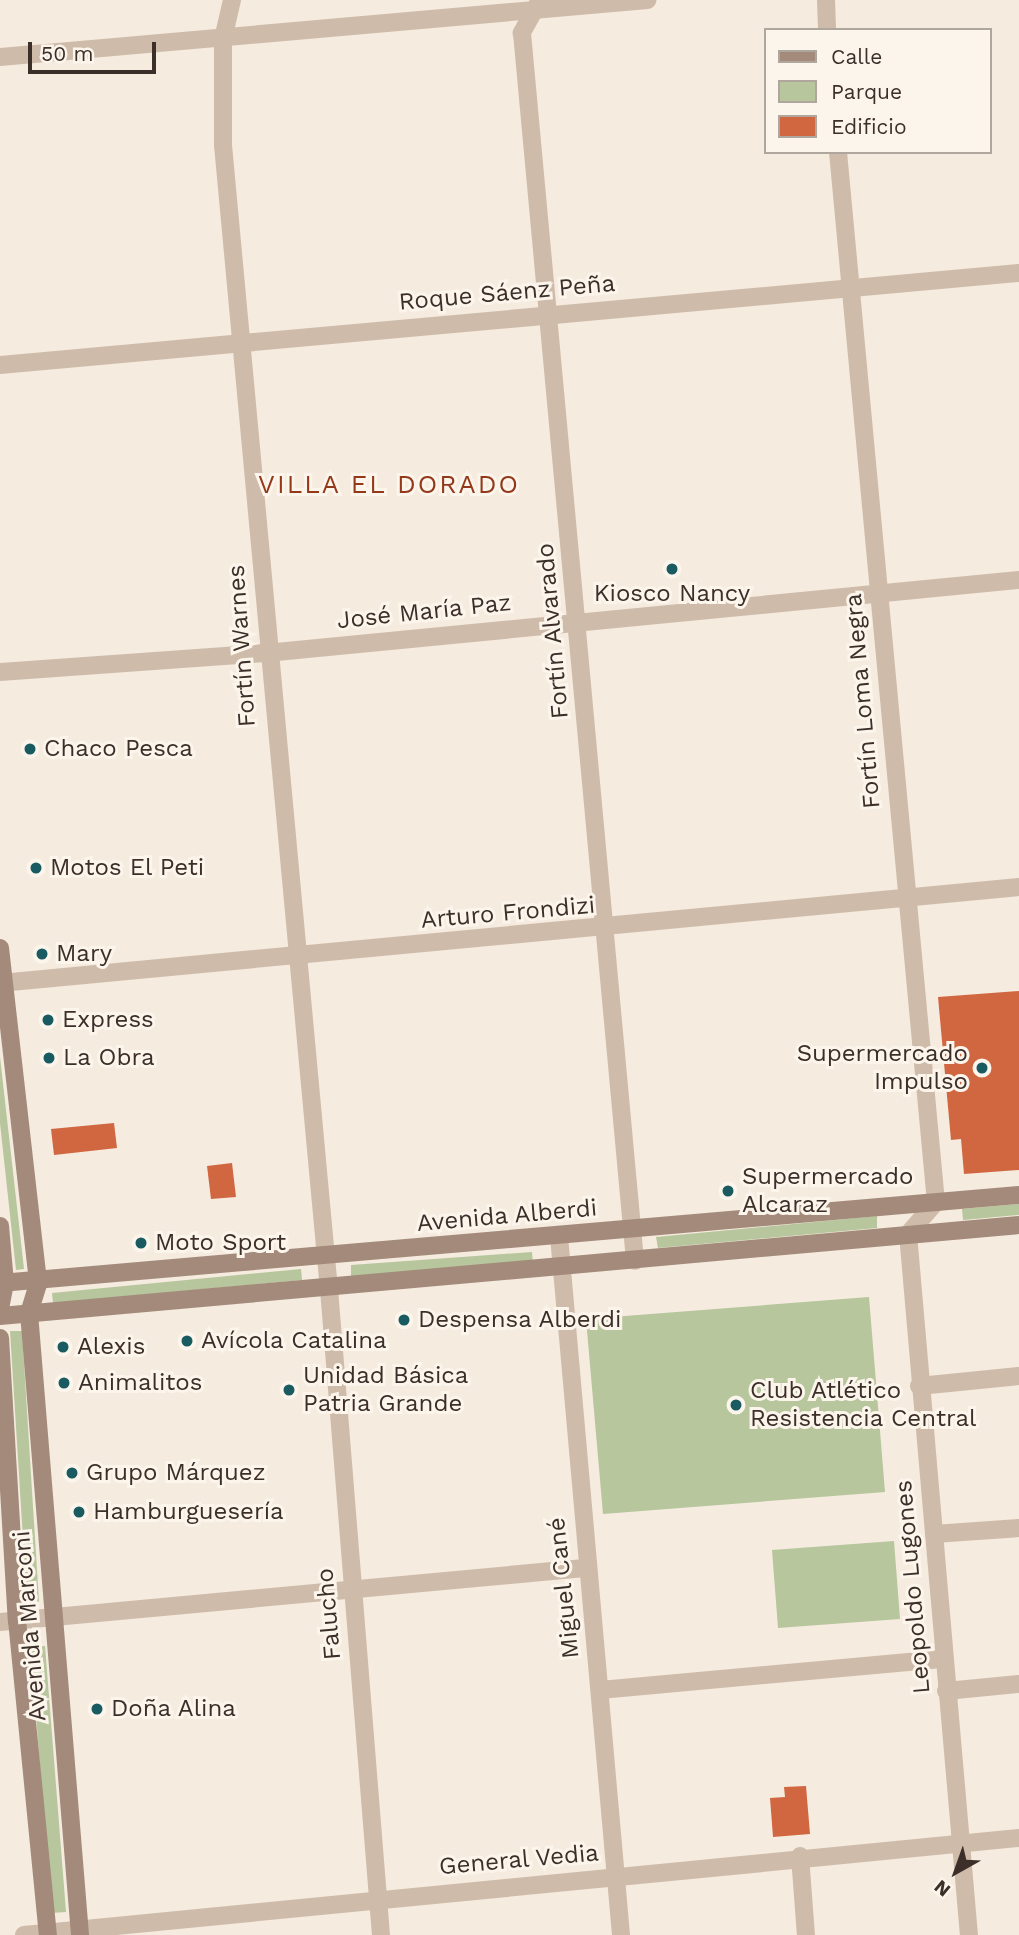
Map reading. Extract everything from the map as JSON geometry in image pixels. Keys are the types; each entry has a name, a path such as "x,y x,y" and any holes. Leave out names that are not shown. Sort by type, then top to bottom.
{"main road":[{"path":"0,948 1,983 37,1284 29,1313"},
{"name":"Avenida Alberdi","path":"3,1283 37,1284 1019,1195"},
{"path":"0,1316 562,1270 1019,1225"},
{"path":"0,1226 3,1283 0,1309"},
{"name":"Avenida Marconi","path":"29,1313 80,1932"},
{"name":"Avenida Marconi","path":"0,1338 9,1621 47,1934"}],"street":[{"name":"Fortín Warnes","path":"232,0 223,38 223,145 266,653 323,1257 329,1289"},
{"path":"0,57 223,38 538,5 647,0"},
{"path":"826,0 827,28"},
{"name":"Fortín Alvarado","path":"538,5 522,33 635,1261"},
{"name":"Fortín Loma Negra","path":"838,154 904,897 936,1202"},
{"name":"Roque Sáenz Peña","path":"0,365 239,340 849,290 1019,273"},
{"name":"José María Paz","path":"0,672 266,653 1019,580"},
{"name":"Arturo Frondizi","path":"1,983 295,954 604,930 1019,887"},
{"path":"908,1234 936,1202"},
{"name":"Leopoldo Lugones","path":"908,1234 942,1659 969,1935"},
{"name":"Miguel Cané","path":"559,1236 586,1568 600,1690 621,1935"},
{"name":"Falucho","path":"329,1289 351,1589 381,1935"},
{"path":"919,1386 1019,1376"},
{"path":"934,1534 1019,1528"},
{"path":"9,1621 586,1568"},
{"path":"600,1690 942,1659"},
{"path":"946,1691 1019,1684"},
{"name":"General Vedia","path":"24,1935 80,1932 377,1898 800,1856 1019,1838"},
{"path":"800,1856 806,1935"}],"green space":[{"path":"0,1057 24,1269 16,1270 0,1123"},
{"path":"1019,1204 1019,1215 963,1220 962,1209"},
{"path":"877,1216 877,1228 658,1248 656,1237"},
{"path":"532,1252 533,1264 351,1277 351,1265"},
{"path":"301,1269 302,1280 53,1303 52,1293"},
{"name":"Club Atlético Resistencia Central","path":"869,1297 885,1492 603,1514 586,1319"},
{"path":"10,1331 22,1331 39,1602 27,1603"},
{"path":"894,1541 900,1619 778,1628 772,1550"},
{"path":"45,1646 66,1912 51,1913 31,1647"}],"building":[{"name":"Supermercado Impulso","path":"1019,991 1019,1170 964,1174 961,1139 951,1140 938,997"},
{"path":"114,1123 117,1148 54,1155 51,1129"},
{"path":"232,1163 236,1197 211,1199 207,1166"},
{"path":"806,1786 810,1834 773,1837 770,1798 785,1797 784,1787"}],"place":[{"name":"Kiosco Nancy","path":"672,569"},
{"name":"Chaco Pesca","path":"30,749"},
{"name":"Motos El Peti","path":"36,868"},
{"name":"Mary","path":"42,954"},
{"name":"Express","path":"48,1020"},
{"name":"La Obra","path":"49,1058"},
{"name":"Supermercado Impulso","path":"982,1068"},
{"name":"Supermercado Alcaraz","path":"728,1191"},
{"name":"Moto Sport","path":"141,1243"},
{"name":"Despensa Alberdi","path":"404,1320"},
{"name":"Avícola Catalina","path":"187,1341"},
{"name":"Alexis","path":"63,1347"},
{"name":"Animalitos","path":"64,1383"},
{"name":"Unidad Básica Patria Grande","path":"289,1390"},
{"name":"Club Atlético Resistencia Central","path":"736,1405"},
{"name":"Grupo Márquez","path":"72,1473"},
{"name":"Hamburguesería","path":"79,1512"},
{"name":"Doña Alina","path":"97,1709"}],"district":[{"name":"VILLA EL DORADO","path":"389,485"}]}
